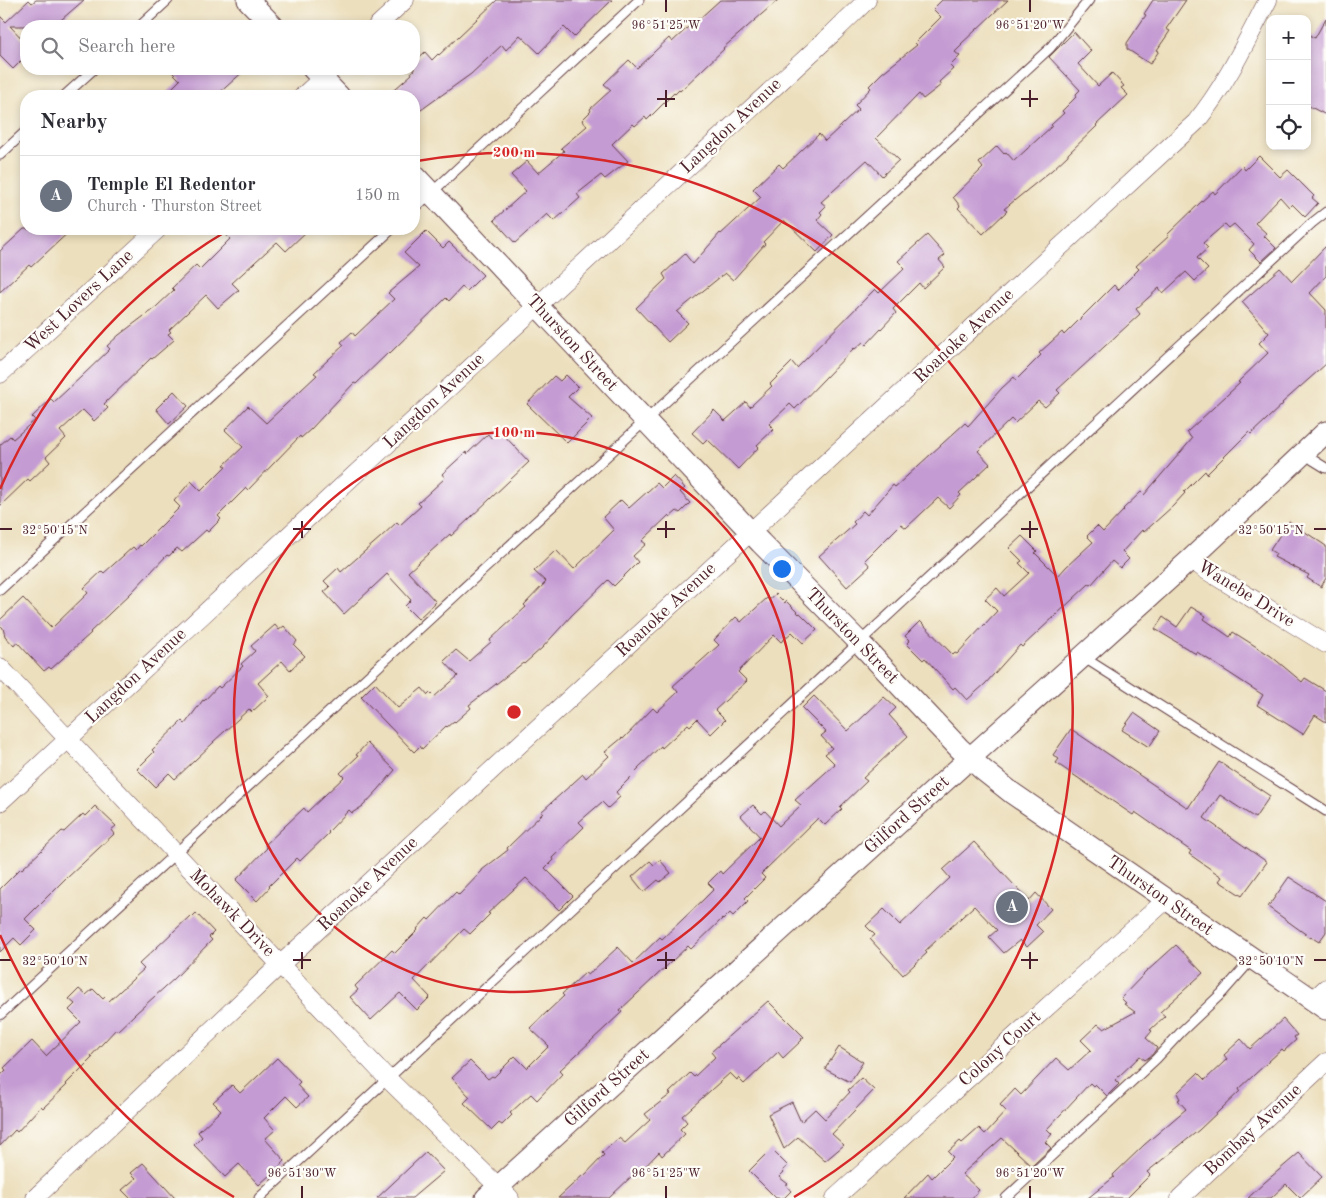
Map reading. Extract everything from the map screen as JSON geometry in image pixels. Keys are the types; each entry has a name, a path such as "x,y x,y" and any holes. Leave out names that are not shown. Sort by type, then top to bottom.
{"street":[{"path":"248,0 267,20"},
{"path":"384,20 405,0"},
{"name":"Langdon Avenue","path":"0,802 867,0"},
{"name":"Roanoke Avenue","path":"35,1198 281,964 1196,122 1222,86 1268,0"},
{"path":"307,90 320,75"},
{"path":"325,75 335,90"},
{"name":"Thurston Street","path":"420,181 750,532 859,642 958,748 1012,794 1252,960 1322,999"},
{"name":"West Lovers Lane","path":"0,374 151,235"},
{"name":"Gilford Street","path":"498,1194 970,758 1191,559 1326,432"},
{"name":"Wanebe Drive","path":"1191,559 1326,644"},
{"name":"Mohawk Drive","path":"0,666 498,1194"},
{"name":"Colony Court","path":"835,1198 1166,900"},
{"name":"Bombay Avenue","path":"1180,1198 1326,1062"}],"lane":[{"path":"146,20 168,0"},
{"path":"420,203 639,0"},
{"path":"0,1014 1050,48 1089,0"},
{"path":"71,90 87,75"},
{"path":"0,155 20,137"},
{"path":"259,1198 1290,243 1326,212"},
{"path":"0,590 385,235"},
{"path":"1305,451 1313,460 1326,468"},
{"path":"1083,657 1326,811"},
{"path":"1006,1198 1156,1059 1252,960"}],"building":[{"path":"29,0 32,3 36,0 84,0 61,20 20,20 20,26 10,26 20,37 20,62 13,69 0,56 0,16 6,22"},
{"path":"497,0 612,0 574,37 564,27 539,53 520,35 506,50 502,45 471,74 420,111 420,90 394,90 411,75 420,75 420,57 425,52 432,60"},
{"path":"720,0 778,0 723,48 680,91 674,93 647,120 645,117 635,126 633,124 612,144 628,161 605,179 601,175 577,194 580,198 554,221 547,214 515,243 494,220 526,191 511,175 527,161 538,173 564,151 561,148 587,126 582,120 591,111 590,109 611,90 604,84 629,60 637,68 669,38 672,42"},
{"path":"942,0 1008,0 961,44 955,52 960,56 950,66 953,69 939,82 941,85 923,99 919,94 876,138 899,160 882,176 867,160 821,202 826,206 820,212 822,214 817,220 833,235 817,252 784,220 763,242 765,244 733,280 725,273 677,312 688,323 668,342 636,308 666,279 663,274 685,254 693,264 720,233 761,197 753,189 779,164 783,168 819,134 825,141 859,109 855,105 871,88 869,86 917,45 915,43 941,17 933,9"},
{"path":"1153,0 1186,0 1166,29 1170,31 1150,64 1127,49 1127,43 1146,15 1144,14"},
{"path":"1326,18 1326,115 1311,107 1311,36 1315,38"},
{"path":"1074,32 1091,51 1078,64 1098,86 1112,73 1124,86 1121,88 1128,95 1052,170 1004,209 1007,211 983,234 958,208 960,206 953,197 983,168 979,163 997,146 1014,161 1052,126 1064,113 1062,111 1077,96 1076,94 1080,90 1049,57"},
{"path":"175,75 239,75 223,90 170,90 180,80"},
{"path":"1259,156 1280,177 1288,170 1314,196 1312,198 1318,203 1305,217 1292,204 1289,207 1280,197 1255,223 1266,233 1264,236 1276,248 1261,262 1249,250 1254,244 1234,224 1229,228 1225,224 1203,243 1208,248 1197,258 1208,269 1195,281 1186,272 1163,293 1159,288 1136,309 1140,314 1057,390 1060,393 1045,407 1038,401 1015,423 1011,419 978,451 990,464 959,493 961,495 949,508 938,498 906,528 901,524 865,560 870,566 847,587 819,556 855,524 853,522 863,511 867,515 893,485 895,487 965,423 968,426 1002,388 1014,377 1016,380 1041,355 1039,353 1062,332 1064,335 1114,285 1118,290 1139,269 1136,266 1169,236 1167,235 1213,191 1215,194 1242,166 1245,170"},
{"path":"426,231 443,248 449,242 483,275 467,291 462,287 449,301 446,298 390,353 356,384 354,383 311,429 301,438 300,436 248,490 246,488 218,516 221,519 208,532 206,530 182,552 177,548 169,556 167,555 91,633 51,669 49,667 44,671 17,642 14,646 5,636 0,620 23,598 52,628 88,593 84,588 133,547 136,550 141,546 180,507 174,501 191,481 201,491 243,447 225,430 248,406 266,423 317,375 314,373 344,345 341,342 352,332 355,336 394,299 388,293 419,267 404,253"},
{"path":"20,233 20,235 66,235 0,292 0,251"},
{"path":"226,235 303,235 286,251 277,242 232,283 239,290 218,308 206,295 169,330 171,332 168,334 174,340 151,358 104,404 108,408 94,421 83,410 60,431 66,438 46,457 50,462 30,481 28,479 0,506 0,445 10,436 13,439 35,420 32,417 51,399 54,402 110,349 107,346 156,307 174,290 172,288 196,265 200,269 230,239"},
{"path":"927,235 945,255 939,260 945,267 923,288 919,283 893,309 896,313 866,345 863,342 854,348 795,409 790,404 769,424 774,429 757,445 759,447 738,469 707,439 703,443 692,433 714,410 725,421 746,402 750,407 772,386 770,384 792,362 797,368 875,289 879,293 905,268 898,261"},
{"path":"1326,246 1326,276 1310,293 1326,310 1326,364 1282,403 1251,434 1249,432 1207,474 1205,471 1173,506 1144,532 1142,530 1122,552 1129,559 1120,568 1112,561 1091,585 1089,584 1022,647 1020,645 985,684 967,700 955,687 953,689 925,658 923,660 907,644 910,641 905,636 920,621 953,655 957,654 997,611 985,599 997,588 1004,596 1029,573 1019,563 1022,561 1009,548 1022,536 1037,551 1035,553 1058,576 1093,542 1087,536 1097,526 1103,532 1141,492 1144,495 1192,439 1187,432 1240,383 1238,382 1268,353 1259,343 1269,333 1242,302 1280,268 1292,281"},
{"path":"566,375 578,387 568,397 592,418 567,443 527,404 554,376 560,381"},
{"path":"174,391 188,406 169,424 156,409"},
{"path":"499,430 529,462 451,536 450,534 408,572 436,602 418,619 405,606 411,600 387,574 344,614 324,592 330,587 324,581 338,568 341,572 397,522 400,525 421,506 418,503 445,478 442,474 488,434 491,438"},
{"path":"674,476 685,488 680,492 690,503 680,513 677,511 670,517 669,515 642,541 646,544 633,556 638,562 614,586 608,580 542,648 524,664 469,705 471,708 455,722 446,726 422,749 420,746 414,752 361,697 375,683 398,708 422,688 428,695 430,693 434,697 458,676 444,661 456,650 469,661 491,642 490,640 526,607 524,605 546,582 534,571 556,550 574,569 614,530 603,517 621,500 629,508 657,483 662,488"},
{"path":"1289,521 1326,546 1326,578 1321,587 1307,578 1309,575 1274,557 1276,554 1270,550"},
{"path":"776,594 800,613 817,630 803,643 792,632 781,642 774,635 738,672 747,681 715,710 725,720 711,734 697,719 690,726 688,724 638,768 616,792 620,797 608,808 602,802 579,822 584,827 552,858 553,860 545,868 573,896 559,910 526,878 488,913 490,914 470,934 464,929 414,980 430,997 417,1010 400,993 371,1020 350,997 358,990 355,986 392,950 395,953 427,918 429,920 456,892 459,895 482,870 508,850 507,848 543,813 541,812 583,774 586,778 609,756 605,752 623,739 653,708 657,712 678,692 673,686 719,645 714,640 736,617 741,622 767,598 769,600"},
{"path":"1191,607 1206,616 1204,619 1230,637 1233,632 1271,656 1302,682 1305,678 1326,691 1326,722 1315,715 1303,734 1257,705 1263,695 1197,652 1196,654 1155,629 1163,617 1177,627"},
{"path":"275,625 279,630 284,626 297,641 294,645 305,656 290,670 282,661 258,683 269,696 252,712 249,709 175,779 169,773 155,787 137,769 154,752 152,750 182,721 185,724 203,700 218,686 220,688 243,666 241,664 255,651 251,646"},
{"path":"814,696 848,731 884,697 896,708 889,715 908,736 863,778 867,781 840,807 842,809 825,825 818,818 761,874 765,878 745,898 748,901 733,916 730,913 722,919 691,949 688,946 560,1070 563,1073 537,1100 531,1094 510,1113 512,1115 502,1125 499,1123 492,1130 464,1103 470,1097 452,1078 470,1061 488,1079 492,1076 494,1077 515,1056 527,1068 549,1046 530,1028 564,996 562,994 585,973 588,975 618,947 633,963 660,937 662,939 703,900 714,889 708,883 720,871 722,874 760,837 741,816 753,805 762,814 765,811 779,826 801,805 795,800 835,764 825,754 832,748 821,736 826,732 802,708"},
{"path":"1134,713 1160,731 1149,747 1122,730"},
{"path":"1071,729 1188,808 1219,762 1270,796 1255,818 1220,795 1204,818 1267,862 1242,896 1219,881 1222,877 1189,854 1191,851 1135,812 1133,815 1056,763 1059,759 1053,755"},
{"path":"367,743 395,770 363,806 352,813 349,810 329,833 300,861 297,858 257,901 236,880 267,848 265,845 304,808 307,812 344,777 340,773 358,756 356,755"},
{"path":"95,806 116,826 111,830 114,834 25,919 36,930 21,945 14,938 0,952 0,889 62,831 64,832 83,814 85,816"},
{"path":"974,842 1029,901 1036,893 1051,909 1036,925 1043,932 1027,947 1020,940 1004,953 989,937 997,930 974,906 925,951 927,953 903,975 870,939 875,935 866,926 884,909 900,925 950,878 943,870"},
{"path":"660,860 671,873 660,882 658,880 644,892 632,877 650,861 654,865"},
{"path":"1289,877 1326,901 1326,932 1319,942 1268,907"},
{"path":"196,913 214,932 209,937 212,940 174,979 117,1031 116,1029 67,1085 43,1108 41,1106 17,1132 15,1130 0,1146 0,1076 6,1070 4,1068 32,1041 46,1056 81,1022 69,1010 75,1004 69,999 79,989 86,995 93,989 103,999 105,997 109,1001 144,969 139,964 190,916 191,918"},
{"path":"1176,945 1203,973 1160,1012 1165,1016 1150,1030 1152,1031 1146,1038 1157,1048 1152,1055 1145,1060 1140,1056 1115,1080 1119,1084 1107,1096 1095,1084 1093,1086 1090,1083 1047,1129 1052,1134 1045,1142 1051,1148 1032,1166 1002,1138 962,1174 979,1190 972,1198 904,1198 928,1173 932,1178 953,1157 948,1152 960,1141 962,1143 979,1128 985,1134 1006,1111 1000,1105 1015,1089 1021,1095 1056,1058 1069,1070 1091,1050 1081,1040 1098,1024 1104,1029 1135,1012 1124,1004 1126,1003 1121,998"},
{"path":"768,1001 804,1037 783,1058 778,1052 744,1084 730,1073 682,1116 687,1122 680,1129 685,1134 662,1156 659,1152 636,1176 634,1174 609,1198 558,1198 583,1177 604,1155 602,1153 619,1138 625,1143 650,1120 645,1114 671,1094 669,1093 690,1073 694,1077 715,1057 711,1052"},
{"path":"1283,1019 1297,1035 1294,1037 1296,1040 1284,1051 1282,1049 1199,1130 1147,1172 1150,1175 1127,1198 1088,1198 1114,1177 1113,1175 1144,1145 1186,1109 1178,1100 1180,1099 1177,1093 1198,1073 1205,1080 1227,1059 1224,1055 1241,1039 1250,1049"},
{"path":"839,1047 863,1062 850,1082 825,1069"},
{"path":"277,1058 300,1082 297,1085 308,1097 297,1107 286,1096 264,1118 275,1130 265,1139 285,1161 259,1185 239,1164 225,1177 194,1145 202,1137 198,1132 221,1110 213,1102 232,1085 240,1093"},
{"path":"861,1078 874,1090 832,1134 844,1145 825,1161 798,1137 784,1149 768,1114 792,1102 801,1122 815,1109 825,1119 850,1092 848,1090"},
{"path":"771,1149 788,1166 779,1177 788,1184 786,1185 791,1191 784,1198 776,1198 749,1171"},
{"path":"426,1152 444,1171 412,1198 377,1198"},
{"path":"1299,1153 1322,1177 1300,1198 1286,1184 1271,1198 1248,1198 1265,1182"},
{"path":"143,1163 175,1198 130,1198 122,1190 136,1178 131,1173"}],"place":[{"name":"Temple El Redentor","path":"1012,907"}]}
